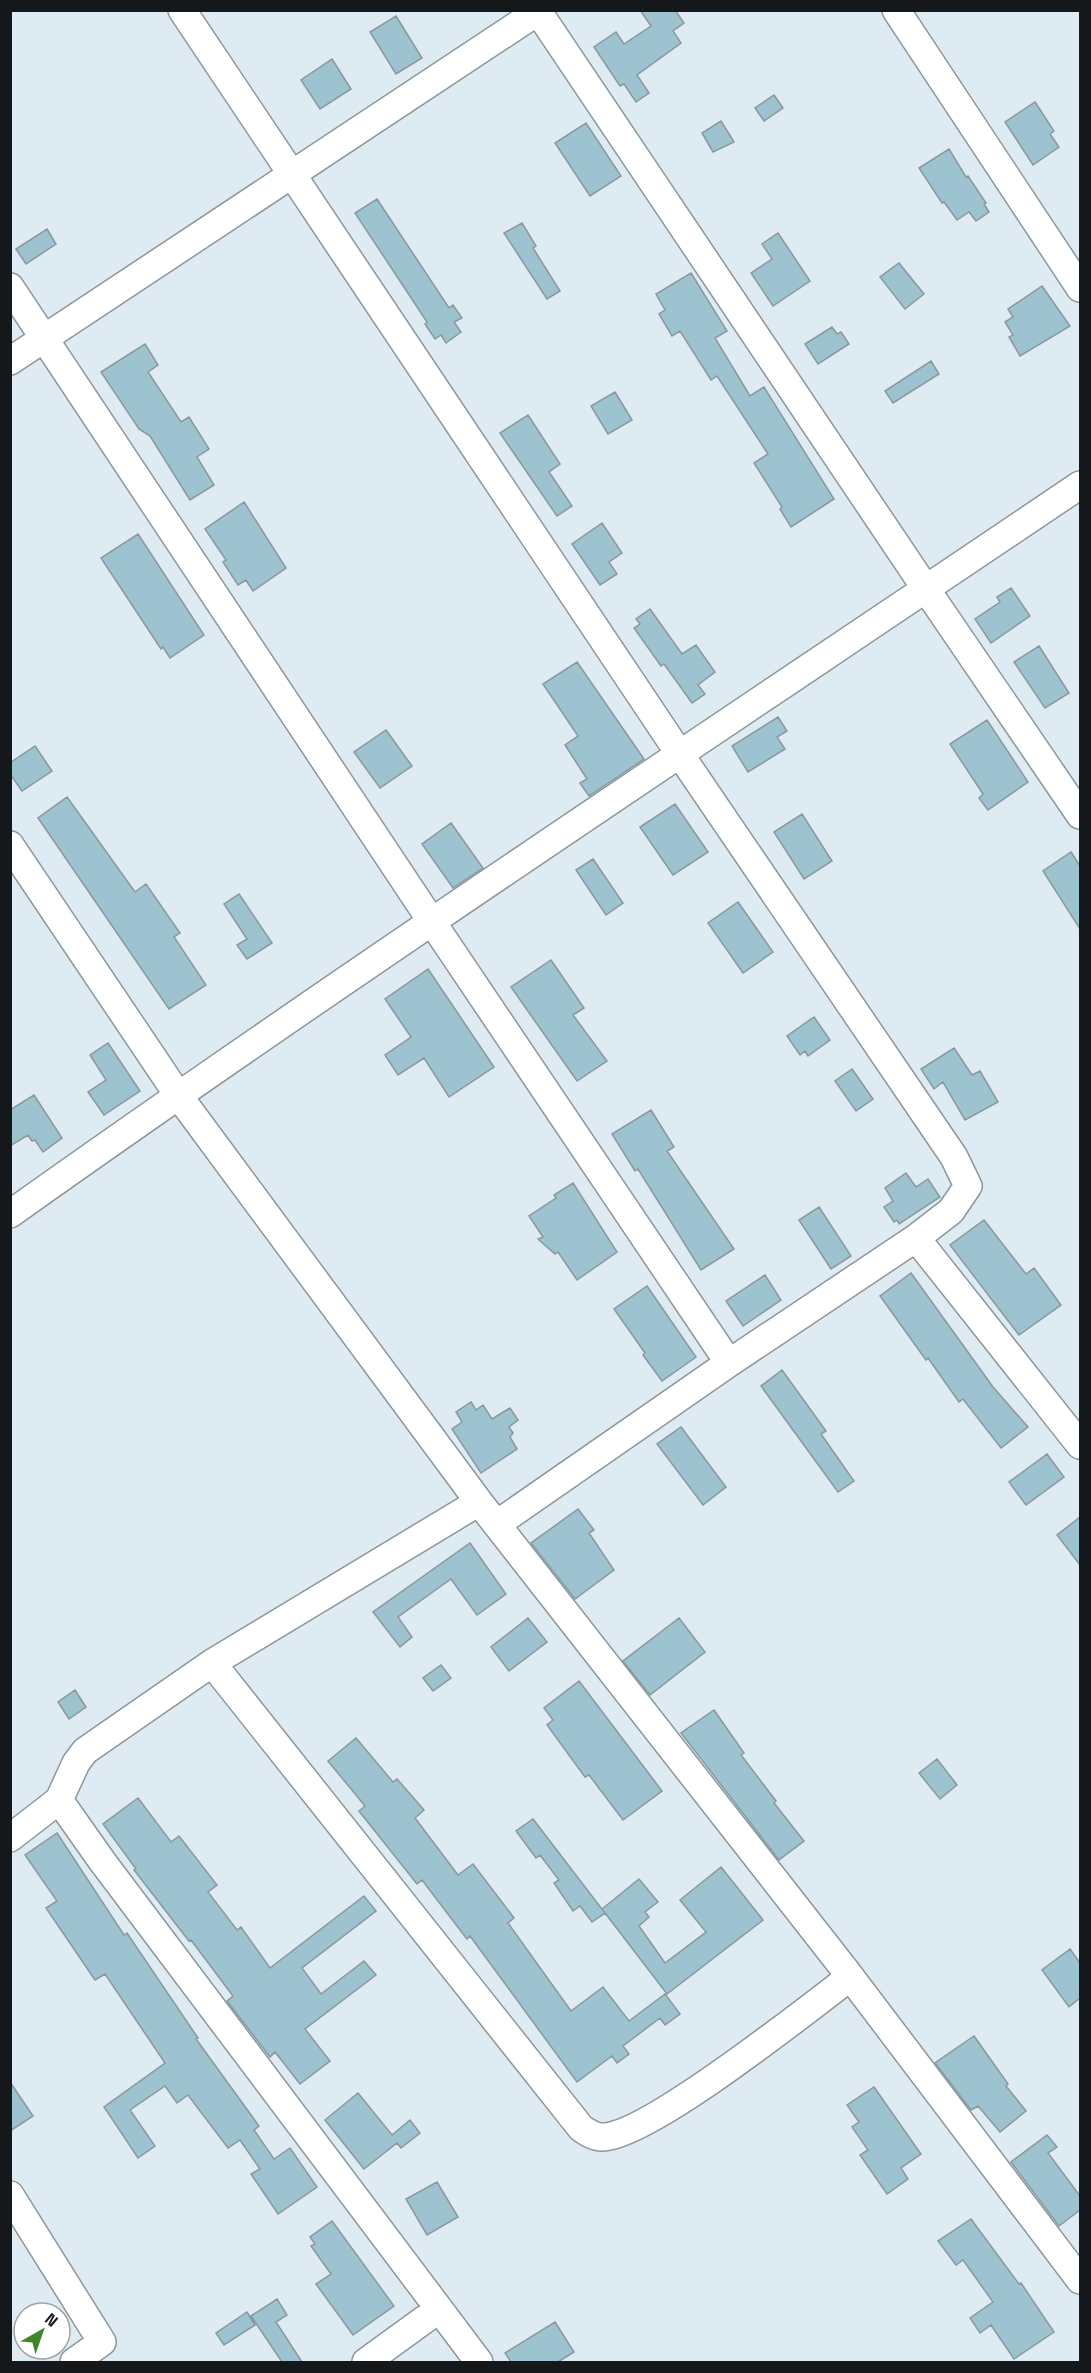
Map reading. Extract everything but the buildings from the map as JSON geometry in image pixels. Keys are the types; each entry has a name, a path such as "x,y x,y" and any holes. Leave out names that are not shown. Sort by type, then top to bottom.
{"street":[{"path":"182,10 679,753 947,1148 968,1186 951,1211 916,1238 729,1363 497,1524"},
{"path":"896,10 1080,288"},
{"path":"10,361 293,176 539,11 926,589 1080,814"},
{"path":"10,287 432,922 729,1363"},
{"path":"10,1215 178,1095 679,753 1080,485"},
{"path":"10,844 178,1095 479,1502 850,1977 1080,2280"},
{"path":"916,1238 1080,1445"},
{"path":"10,1838 59,1800 76,1763 85,1751 212,1663 479,1502"},
{"path":"212,1663 581,2128 588,2133 602,2137 643,2124 722,2072 850,1977"},
{"path":"59,1800 102,1861 479,2362"},
{"path":"10,2195 102,2342 74,2362"},
{"path":"366,2362 438,2309"}]}
